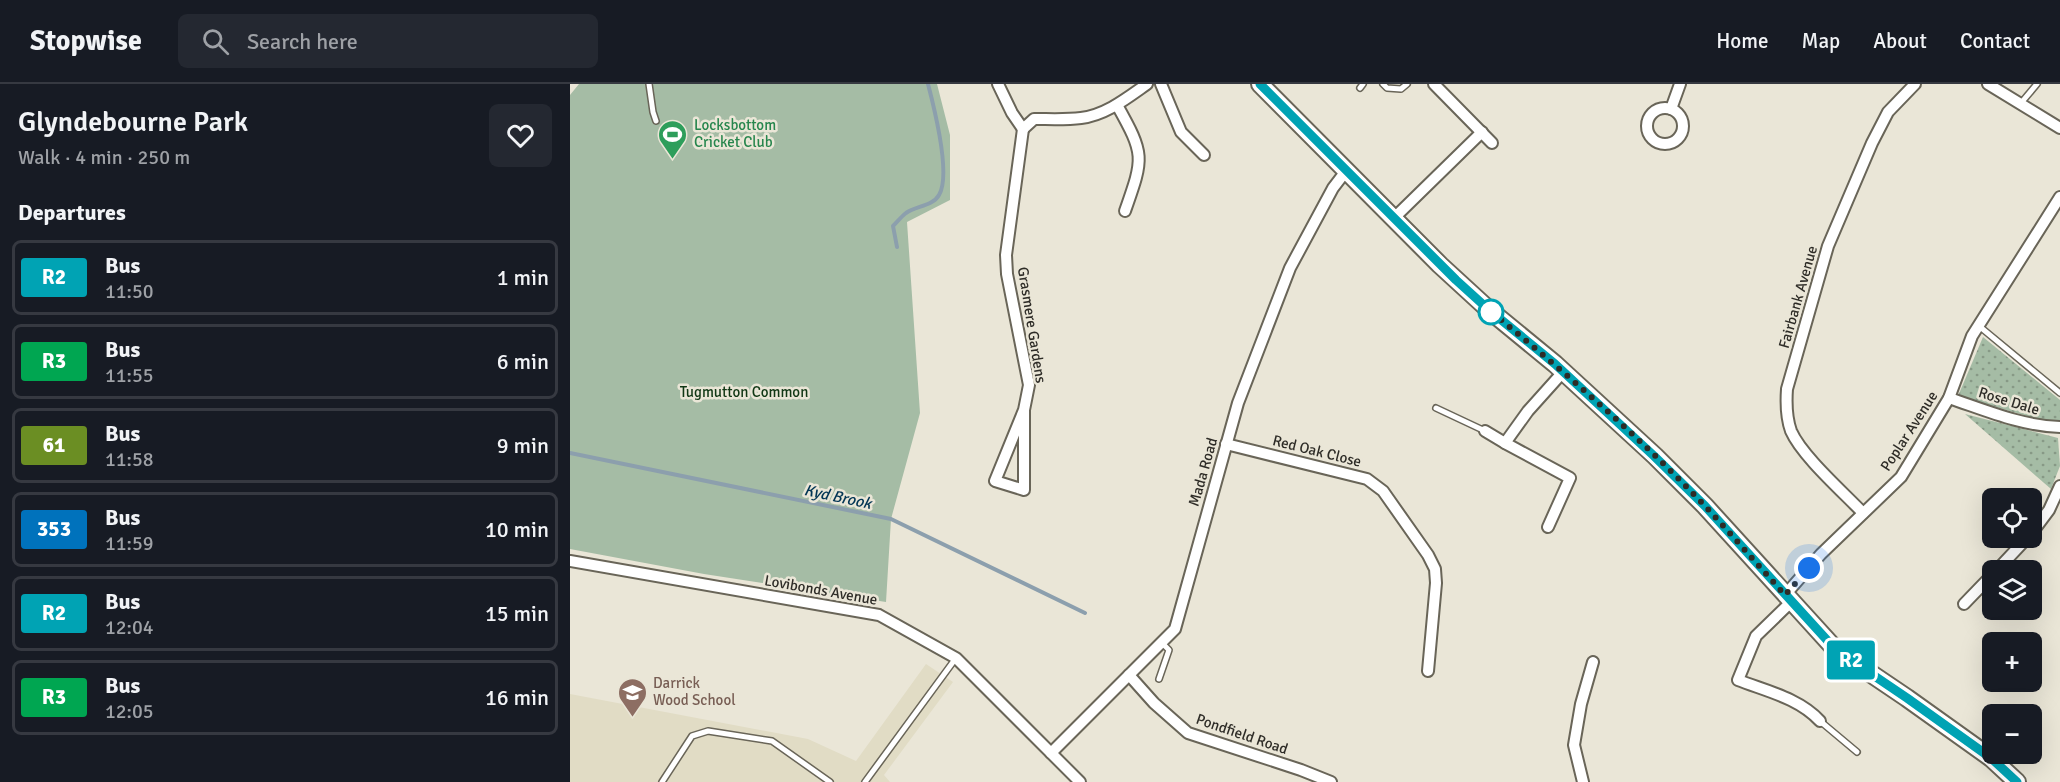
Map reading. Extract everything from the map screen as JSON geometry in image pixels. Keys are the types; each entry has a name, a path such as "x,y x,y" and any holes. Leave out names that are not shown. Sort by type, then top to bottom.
{"main road":[{"path":"1262,85 1346,171 1488,309 1563,372 1705,506 1836,650 1982,752 2017,782"}],"street":[{"path":"998,84 1012,113 1023,129 1034,119 1081,118 1093,115 1117,105 1148,84"},
{"path":"1161,84 1181,132 1204,155"},
{"path":"1434,84 1492,143"},
{"path":"1671,110 1680,84"},
{"name":"Fairbank Avenue","path":"1863,513 1799,446 1791,429 1786,409 1787,389 1828,246 1872,143 1888,112 1916,84"},
{"path":"1988,84 2060,128"},
{"path":"1117,105 1135,137 1140,153 1135,182 1125,211"},
{"name":"Grasmere Gardens","path":"1023,129 1006,255 1007,274 1029,385 1024,411 1024,490 995,480 1024,411"},
{"path":"1394,218 1482,132"},
{"name":"Mada Road","path":"1051,753 1175,629 1238,403 1290,268 1333,188 1346,171"},
{"name":"Poplar Avenue","path":"1820,722 1811,712 1795,702 1737,680 1756,636 1821,554 1901,477 1949,398 1972,336 2060,197"},
{"path":"1505,442 1528,411 1563,372"},
{"name":"Rose Dale","path":"1949,398 2043,427 2060,428"},
{"path":"1485,431 1570,478 1548,527"},
{"name":"Red Oak Close","path":"1226,444 1367,479 1383,491 1428,555 1435,569 1436,583 1428,671"},
{"path":"2042,519 2060,486"},
{"path":"2006,560 2017,548"},
{"name":"Lovibonds Avenue","path":"570,561 879,615 956,658 1080,782"},
{"path":"1964,604 1982,585"},
{"path":"1583,782 1574,745 1581,704 1593,662"},
{"name":"Pondfield Road","path":"1128,675 1154,703 1188,733 1331,782"}],"lane":[{"path":"649,84 656,122"},
{"path":"1383,84 1387,88 1401,88 1407,84"},
{"path":"2020,104 2037,84"},
{"path":"1979,326 2060,393"},
{"path":"1436,408 1485,431"},
{"path":"1159,679 1168,651 1161,642"},
{"path":"865,782 956,658"},
{"path":"1820,722 1857,752"},
{"path":"662,782 692,736 708,731 772,741 830,782"}],"shaded area":[{"name":"Darrick Wood School","path":"926,664 953,682 884,775 890,782 570,782 570,694 808,739 856,761"}],"green space":[{"name":"Tugmutton Common","path":"579,84 937,84 950,135 950,200 907,222 920,413 891,519 886,602 704,574 570,549 570,95"},
{"path":"1983,337 2060,400 2060,421 2044,421 1958,396"},
{"path":"1965,414 2058,438 2060,466 2051,489"}],"waterway":[{"path":"897,247 893,226 906,213 936,199 942,185 940,141 928,84"},
{"name":"Kyd Brook","path":"570,453 891,519 1085,613"}],"bus line":[{"name":"R2","path":"1260,84 1440,265 1488,309 1555,364 1705,506 1836,650 1991,758 2017,782"}],"place":[{"name":"Locksbottom Cricket Club","path":"673,160"},
{"name":"Darrick Wood School","path":"632,718"}],"route":[{"path":"1491,312 1488,309 1555,364 1654,456 1705,506 1785,595 1809,568"}]}
